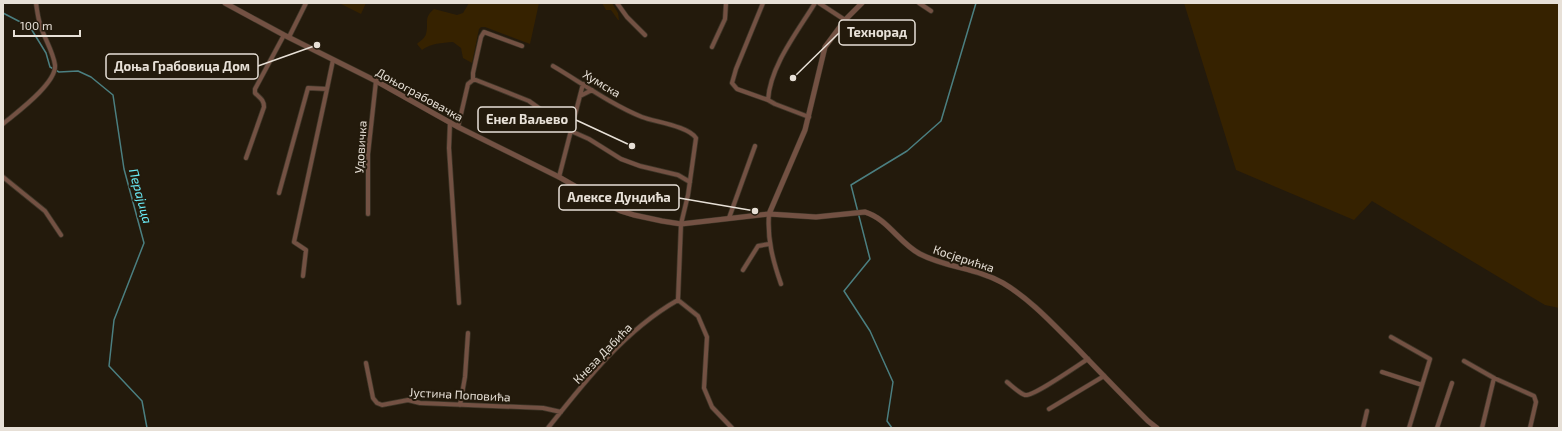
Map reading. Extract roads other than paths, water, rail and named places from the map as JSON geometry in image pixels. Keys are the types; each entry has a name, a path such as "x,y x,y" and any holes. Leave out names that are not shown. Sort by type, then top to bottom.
{"street":[{"path":"3,124 52,77 55,66 39,23 36,3"},
{"name":"Доњограбовачка","path":"225,3 286,36 376,81 458,127 559,177 621,211 647,218 681,224 769,214"},
{"path":"246,158 264,108 262,99 254,93 255,89 306,3"},
{"path":"617,3 627,17 645,35"},
{"path":"712,47 725,19 726,3"},
{"path":"763,3 752,28 732,83 737,89 809,117"},
{"path":"768,100 773,78 780,61 815,3"},
{"path":"820,3 845,20"},
{"path":"781,284 769,244 769,214 800,144 809,117 825,47 845,20 862,3"},
{"path":"919,3 931,11"},
{"path":"473,80 473,73 481,37 484,32 522,46"},
{"path":"302,276 306,250 294,242 333,60"},
{"name":"Хумска","path":"553,66 592,90 642,117 682,129 695,136 697,140 690,182"},
{"path":"458,127 468,84 473,80 483,82 520,97 560,122 571,131 629,162 678,175 690,182 681,224 678,300 698,316 707,337 704,388 712,407 732,428"},
{"name":"Удовичка","path":"368,214 368,154 376,81"},
{"path":"559,177 583,84"},
{"path":"279,193 308,88 327,89"},
{"path":"580,97 592,90"},
{"path":"450,122 449,148 458,304"},
{"path":"729,218 755,146"},
{"path":"3,177 45,211 61,235"},
{"name":"Косјерићка","path":"769,214 816,217 865,212 878,217 904,243 920,254 932,259 983,273 1004,283 1028,301 1157,428"},
{"path":"743,270 758,246 769,244"},
{"name":"Кнеза Дабића","path":"548,428 627,338 658,311 678,300"},
{"path":"460,404 465,376 468,333"},
{"path":"1391,337 1430,359 1409,428"},
{"path":"1007,382 1023,394 1029,395 1088,360"},
{"path":"1464,361 1494,378 1532,394 1536,398 1530,428"},
{"name":"Јустина Поповића","path":"366,363 373,398 377,403 382,405 408,400 420,403 543,408 561,412"},
{"path":"1382,372 1422,385"},
{"path":"1049,409 1104,376"},
{"path":"1482,428 1494,378"},
{"path":"1437,428 1452,383"},
{"path":"1363,428 1367,411"}],"waterway":[{"path":"892,428 887,421 893,382 870,331 844,291 870,259 851,185 907,151 941,121 976,3"},
{"name":"Перајица","path":"3,13 30,27 46,53 50,67 59,72 78,71 91,77 113,95 124,169 144,243 114,320 109,366 142,401 147,428"}],"place":[{"name":"Доња Грабовица Дом","path":"317,45"},
{"name":"Технорад","path":"793,78"},
{"name":"Енел Ваљево","path":"632,146"},
{"name":"Алексе Дундића","path":"755,211"}]}
